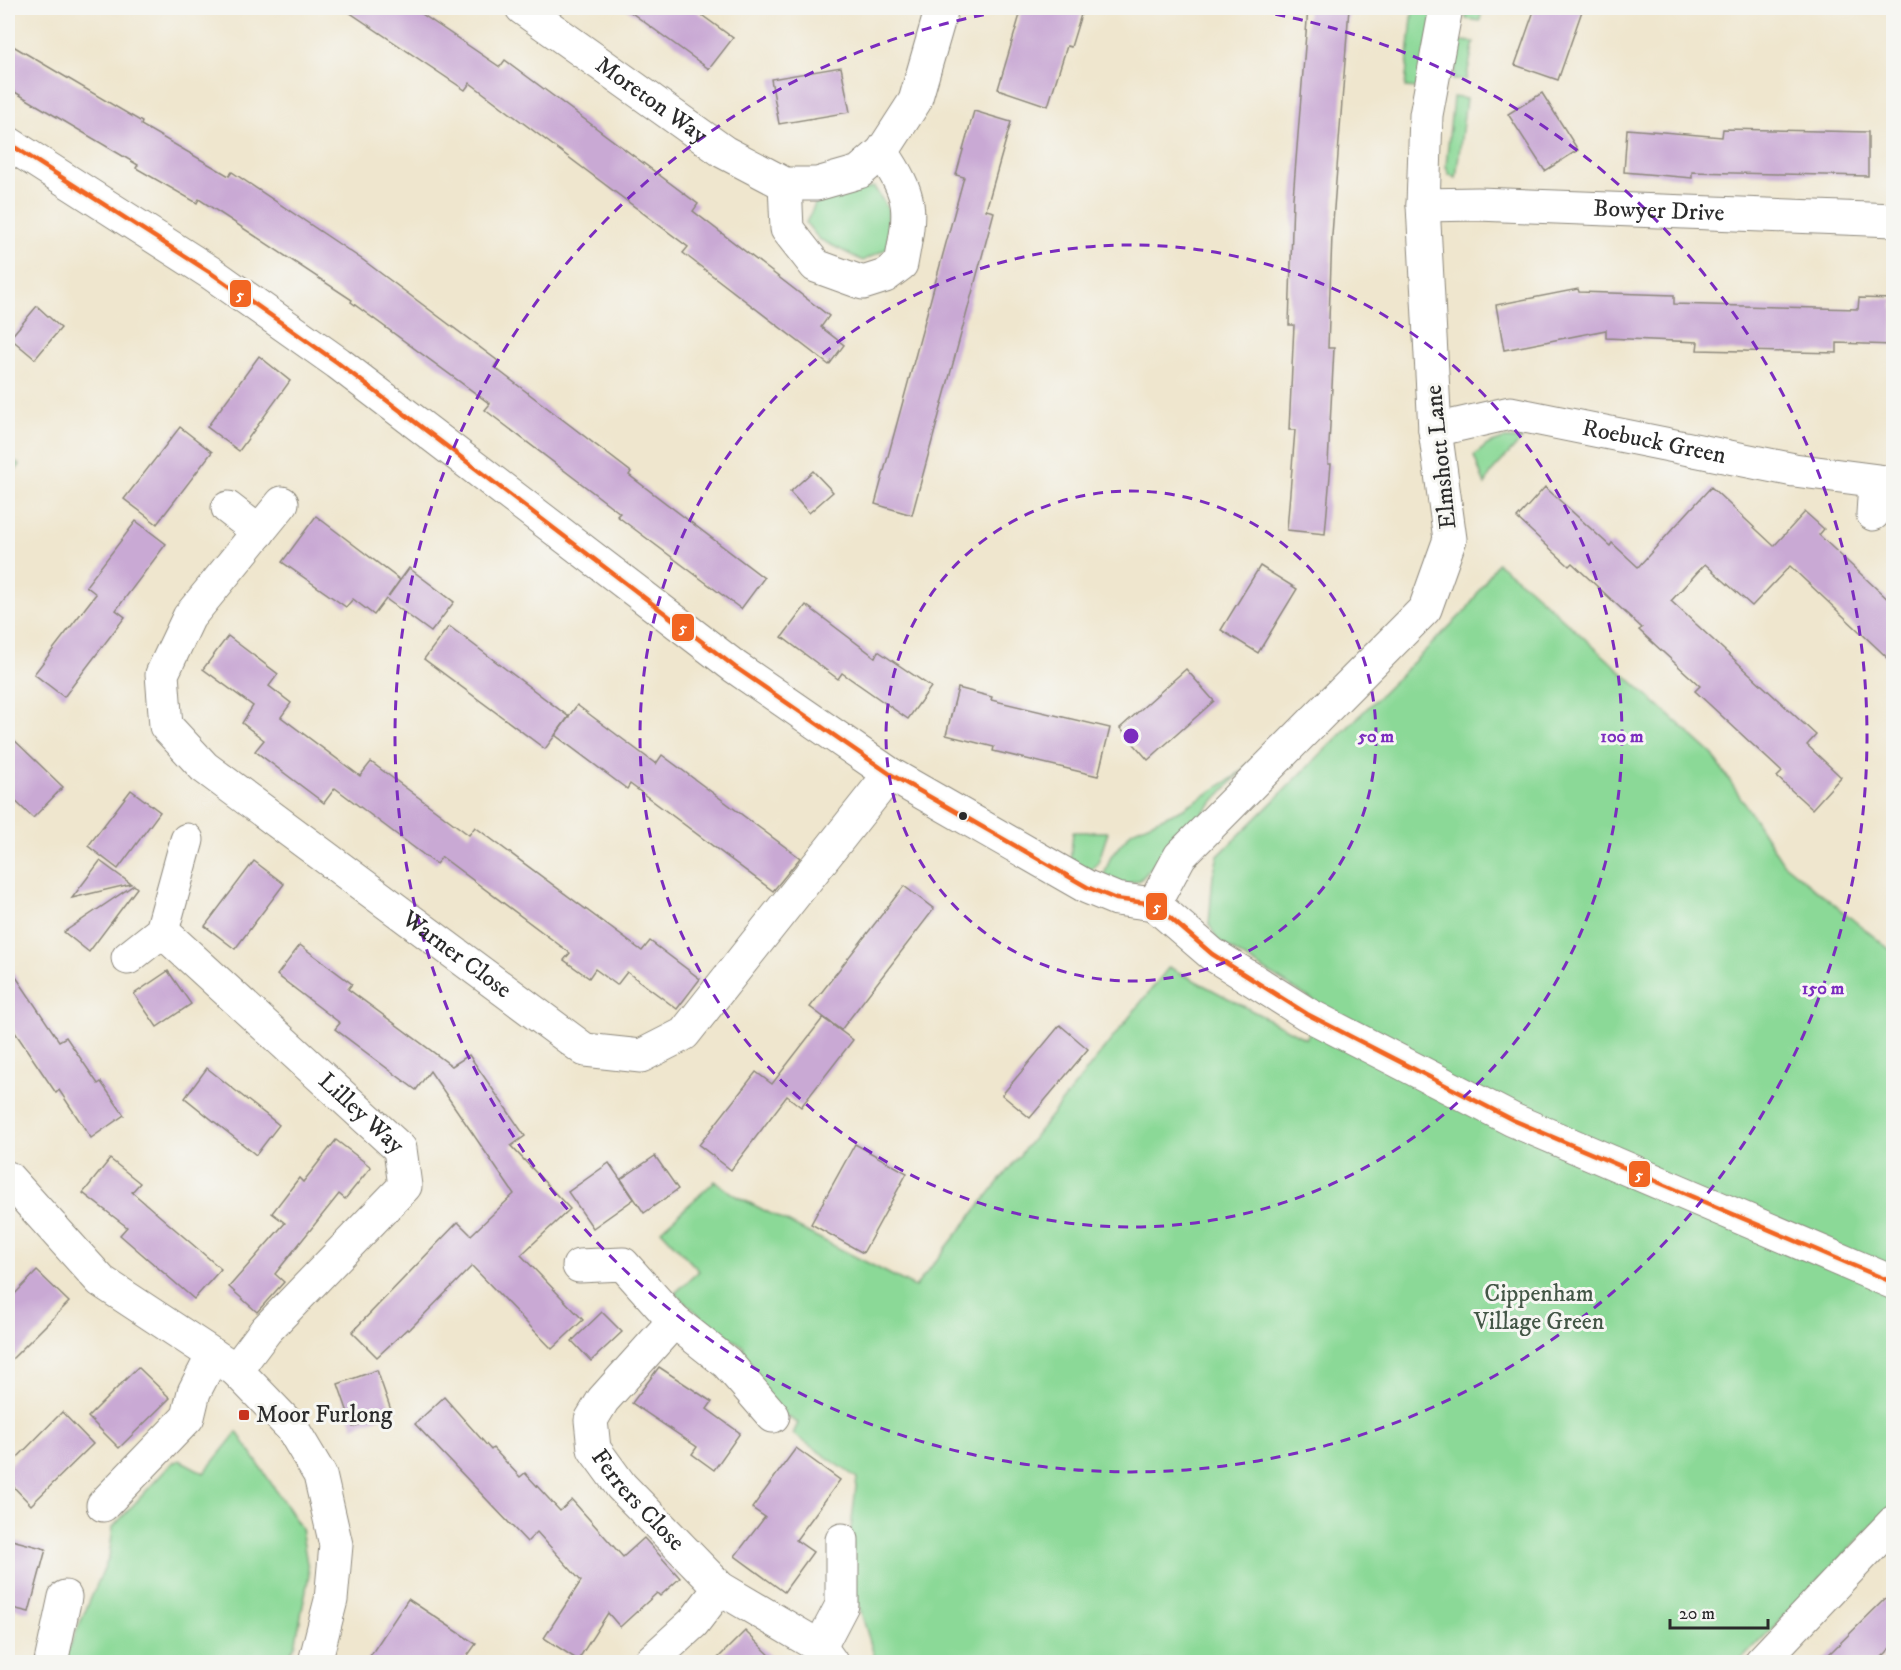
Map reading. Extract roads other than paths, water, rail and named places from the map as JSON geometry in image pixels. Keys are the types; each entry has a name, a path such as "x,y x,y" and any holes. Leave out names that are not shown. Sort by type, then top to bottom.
{"street":[{"name":"Moreton Way","path":"522,8 724,152 785,184 817,184 859,172 882,152 915,101 942,8"},
{"name":"Elmshott Lane","path":"1154,904 1180,856 1425,609 1450,539 1435,430 1423,205 1426,116 1446,8"},
{"path":"8,143 210,273 338,363 735,667 890,774 1087,887 1116,899 1154,904 1212,954 1307,1014 1513,1120 1893,1284"},
{"path":"785,184 787,230 816,266 863,283 885,276 901,264 910,217 902,182 882,152"},
{"name":"Bowyer Drive","path":"1423,205 1478,204 1893,220"},
{"name":"Roebuck Green","path":"1435,430 1510,413 1794,470 1880,493"},
{"name":"Warner Close","path":"282,503 189,617 162,674 166,726 204,767 585,1050 641,1056 684,1034 890,774"},
{"path":"228,508 259,532"},
{"path":"128,958 162,931 187,840"},
{"name":"Lilley Way","path":"162,931 400,1149 405,1186 266,1330 224,1363"},
{"path":"8,1178 101,1281 224,1363 291,1428 320,1475 336,1545 332,1600 315,1662"},
{"path":"579,1266 623,1264 675,1321 727,1363 773,1416"},
{"name":"Ferrers Close","path":"675,1321 603,1400 591,1420 594,1449 621,1486 720,1588 826,1655 842,1605 842,1539"},
{"path":"103,1505 188,1417 194,1392 224,1363"},
{"path":"1761,1662 1893,1522"},
{"path":"650,1662 693,1623 720,1588"},
{"path":"51,1662 65,1597"}],"place":[{"name":"Moor Furlong","path":"244,1415"}],"park label":[{"name":"Cippenham Village Green","path":"1539,1308"}]}
